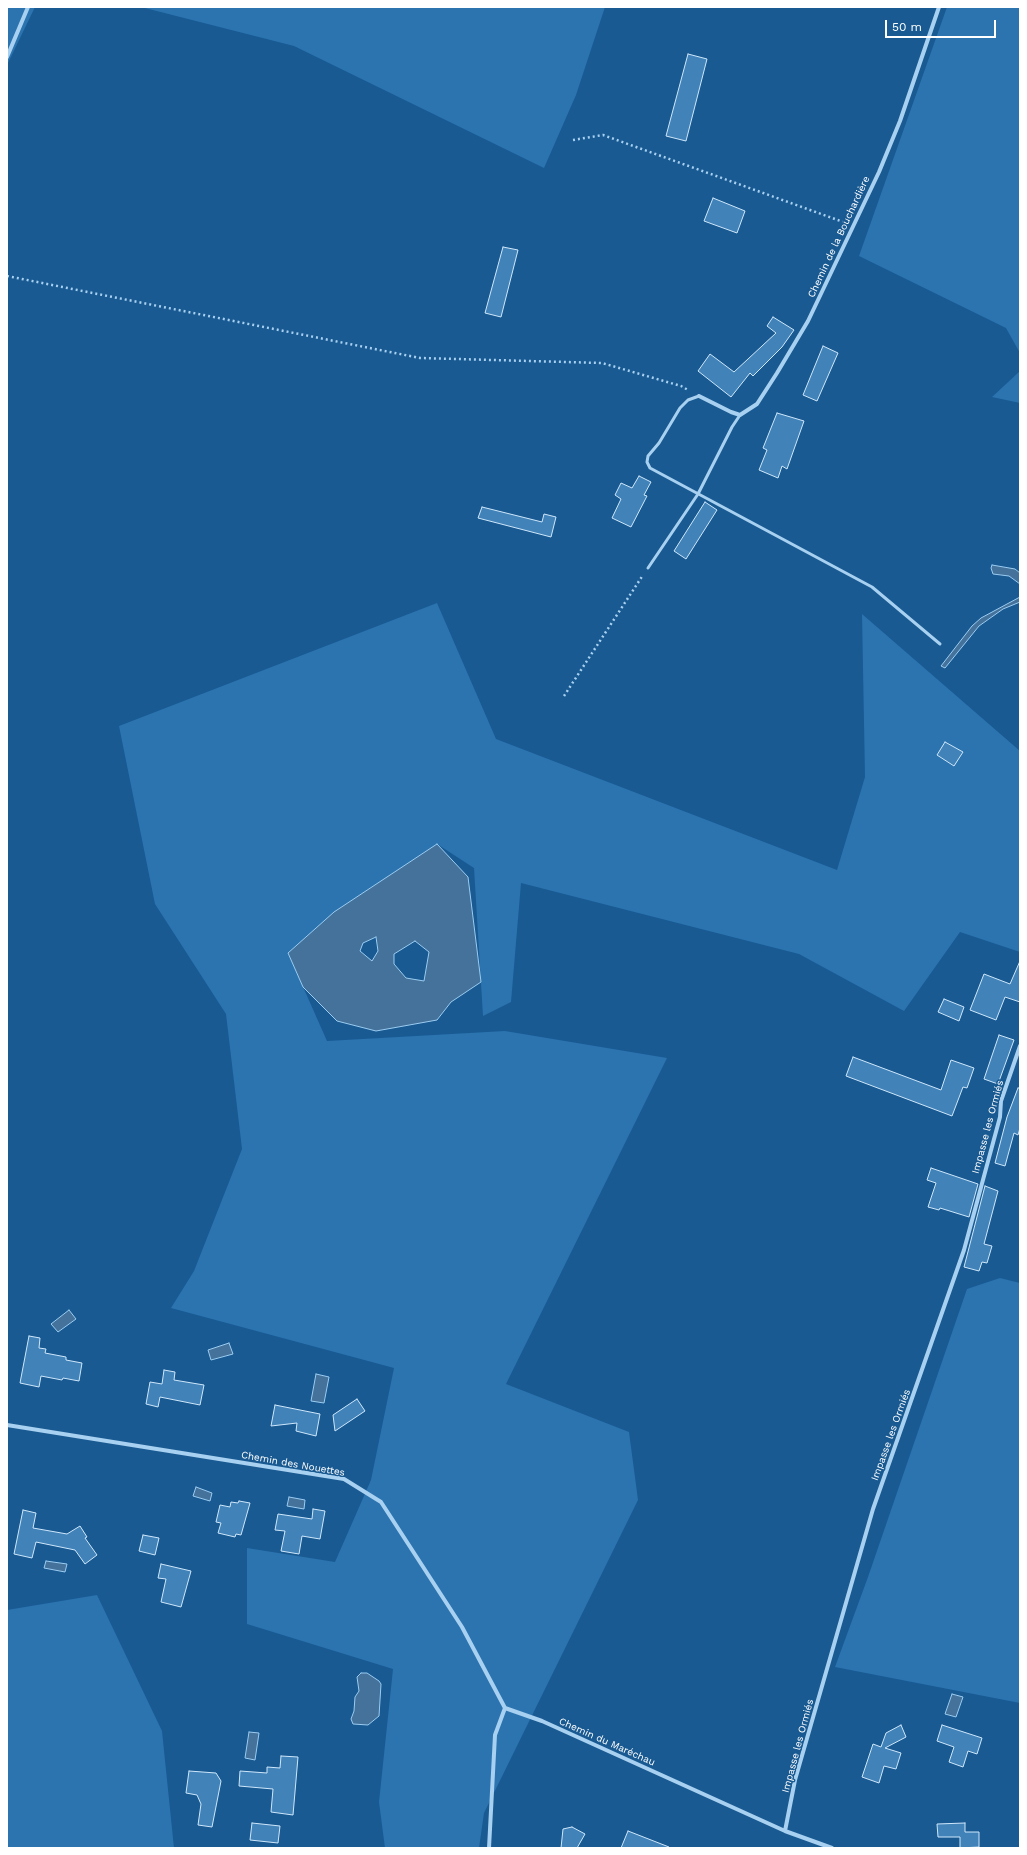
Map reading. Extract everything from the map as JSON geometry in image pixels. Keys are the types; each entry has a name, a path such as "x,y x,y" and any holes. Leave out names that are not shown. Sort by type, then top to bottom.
{"street":[{"path":"7,56 28,7"},
{"name":"Chemin de la Bouchardière","path":"740,415 756,404 808,321 852,225 879,172 900,121 939,7"},
{"path":"699,396 740,415"},
{"name":"Impasse les Ormiés","path":"785,1831 795,1780 874,1509 964,1250 1000,1116 1001,1101 1020,1046"},
{"name":"Chemin des Nouettes","path":"7,1425 344,1479 381,1502 462,1627 505,1708"},
{"path":"490,1848 495,1735 505,1708"},
{"name":"Chemin du Maréchau","path":"505,1708 542,1720 785,1831 832,1848"}],"lane":[{"path":"699,396 688,400 680,408 659,443 648,456 647,462 650,468 872,586 940,644"},
{"path":"648,568 698,494 732,427 740,415"}],"path":[{"path":"573,140 603,135 852,225"},
{"path":"7,276 420,358 602,363 681,386 699,396"},
{"path":"564,696 648,568"}],"shaded area":[{"path":"7,7 35,7 7,65"},
{"path":"141,7 605,7 576,95 544,168 294,46"},
{"path":"947,7 1020,7 1020,353 1006,328 859,256"},
{"path":"1020,371 1020,403 992,397"},
{"path":"992,565 1015,569 1020,573 1020,584 1009,576 993,574 991,568"},
{"path":"1020,597 1020,602 1003,609 979,626 945,668 941,666 972,626 981,618"},
{"path":"437,603 496,739 837,870 865,777 862,614 1020,751 1020,952 960,932 904,1011 799,954 521,883 511,1002 483,1016 474,868 437,844 288,953 327,1041 505,1031 667,1058 506,1384 629,1432 638,1500 484,1813 479,1848 385,1848 379,1802 393,1669 247,1624 247,1548 335,1562 371,1480 394,1368 171,1308 194,1271 242,1149 226,1014 155,904 119,726"},
{"path":"437,844 468,877 481,982 451,1002 437,1020 376,1031 337,1021 303,987 288,953 334,912","holes":["376,937 378,951 372,961 360,951 363,943","415,941 429,952 424,981 406,978 394,964 394,954"]},
{"path":"1000,1278 1020,1283 1020,1703 835,1667 868,1577 967,1289"},
{"path":"69,1310 76,1319 58,1332 51,1324"},
{"path":"229,1343 233,1354 211,1360 208,1350"},
{"path":"316,1374 329,1377 324,1403 311,1401"},
{"path":"196,1487 212,1493 210,1501 193,1496"},
{"path":"289,1497 305,1500 304,1509 287,1506"},
{"path":"46,1561 67,1564 65,1572 44,1568"},
{"path":"97,1595 162,1731 174,1848 7,1848 7,1610"},
{"path":"361,1673 367,1673 381,1684 379,1716 368,1725 353,1724 351,1719 354,1711 355,1697 359,1691 357,1677"},
{"path":"952,1694 963,1697 956,1717 945,1714"},
{"path":"249,1732 259,1733 255,1760 245,1758"}],"building":[{"path":"688,54 707,59 686,141 666,136"},
{"path":"713,198 745,211 737,233 704,221"},
{"path":"503,247 518,250 501,317 485,313"},
{"path":"773,317 794,330 782,347 753,376 750,373 731,397 698,371 710,354 734,372 776,333 767,326"},
{"path":"823,346 838,353 817,401 803,395"},
{"path":"777,413 804,421 787,469 782,466 778,478 759,470 767,450 763,448"},
{"path":"639,476 651,482 644,495 647,496 631,527 612,518 621,499 615,495 621,483 632,488"},
{"path":"705,502 717,510 686,559 674,551"},
{"path":"482,507 542,522 544,514 556,517 551,537 478,518"},
{"path":"945,742 963,752 954,766 937,755"},
{"path":"1020,961 1020,1002 1005,997 996,1020 970,1010 984,974 1010,984"},
{"path":"944,999 964,1007 959,1021 938,1012"},
{"path":"999,1035 1014,1040 998,1084 984,1079"},
{"path":"853,1057 941,1090 951,1060 974,1068 967,1088 963,1087 952,1116 846,1076"},
{"path":"1018,1088 1020,1088 1020,1128 1018,1135 1014,1133 1005,1166 995,1163 1007,1117"},
{"path":"931,1168 978,1184 969,1217 940,1208 939,1210 928,1207 936,1183 927,1180"},
{"path":"985,1186 998,1191 984,1244 992,1246 987,1263 982,1262 979,1271 964,1267"},
{"path":"29,1336 40,1338 39,1348 46,1349 45,1353 66,1357 66,1360 82,1363 79,1381 63,1378 62,1380 41,1376 39,1387 20,1383"},
{"path":"164,1370 175,1372 174,1380 204,1385 200,1405 160,1397 158,1407 146,1404 150,1382 162,1384"},
{"path":"357,1399 365,1411 335,1431 333,1415"},
{"path":"275,1405 320,1414 316,1436 296,1431 297,1423 271,1426"},
{"path":"239,1501 250,1503 241,1535 236,1534 235,1537 218,1533 221,1523 216,1522 220,1505 230,1507 231,1502 238,1503"},
{"path":"313,1509 325,1511 320,1539 302,1536 299,1554 281,1551 285,1531 275,1530 278,1514 312,1519"},
{"path":"23,1510 36,1513 33,1528 67,1534 80,1526 87,1537 85,1538 97,1555 85,1564 75,1550 36,1542 32,1558 14,1554"},
{"path":"143,1535 159,1538 155,1555 139,1551"},
{"path":"161,1564 191,1571 181,1607 161,1602 166,1579 158,1578"},
{"path":"901,1725 906,1737 885,1748 901,1753 896,1769 884,1766 879,1783 862,1777 873,1744 881,1747 886,1733"},
{"path":"942,1725 982,1738 977,1754 968,1751 963,1767 949,1762 954,1747 937,1741"},
{"path":"281,1756 298,1757 293,1815 271,1812 273,1789 239,1786 240,1771 267,1773 267,1767 280,1768"},
{"path":"189,1771 216,1773 221,1781 212,1827 198,1825 201,1804 197,1795 186,1793"},
{"path":"252,1823 280,1826 278,1843 250,1840"},
{"path":"965,1823 965,1832 979,1832 979,1847 960,1848 960,1837 938,1837 937,1824"},
{"path":"572,1827 585,1834 577,1848 561,1848 563,1829"},
{"path":"628,1831 669,1847 669,1848 621,1848"}]}
